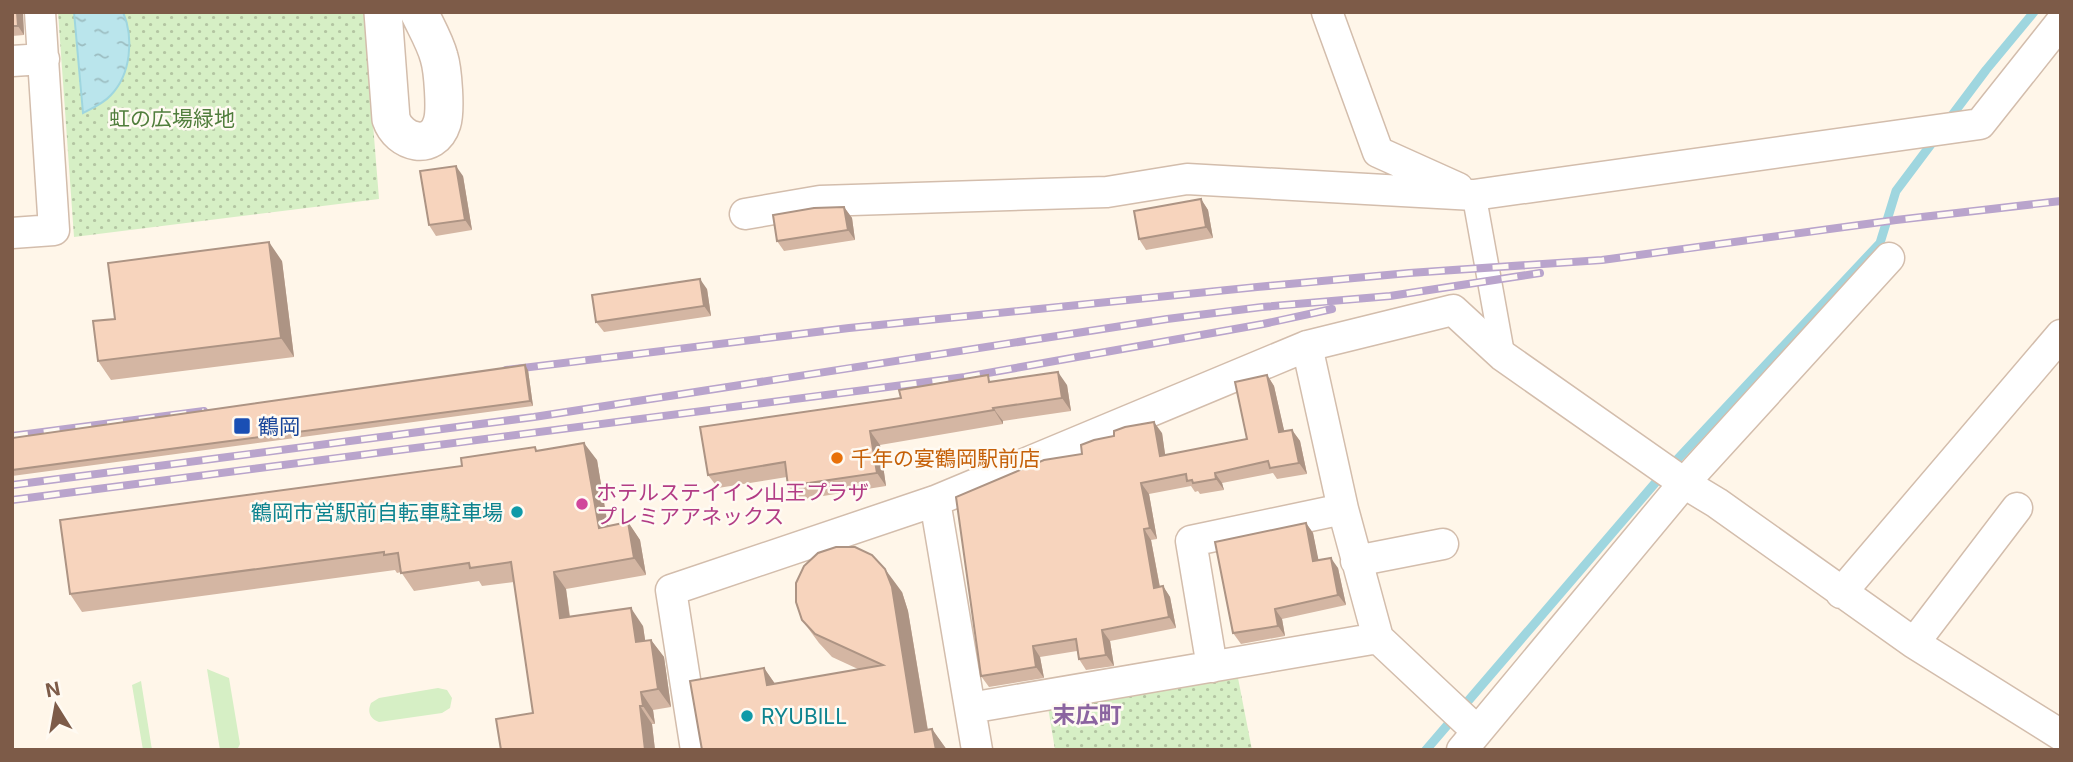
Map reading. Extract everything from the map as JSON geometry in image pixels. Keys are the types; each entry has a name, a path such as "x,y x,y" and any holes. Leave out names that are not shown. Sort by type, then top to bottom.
{"street":[{"path":"12,233 54,230 40,12"},
{"path":"383,12 391,119 401,136 420,142 438,131 443,112 440,58 419,12"},
{"path":"1327,12 1378,152 1474,195"},
{"path":"745,214 820,201 1107,192 1187,179 1474,195 1980,124 2061,22"},
{"path":"12,61 44,59"},
{"path":"1474,195 1503,356"},
{"path":"1307,346 1343,509 1378,638 1469,740 1684,483 1889,258"},
{"path":"696,750 671,590 935,500 1307,346 1453,310 1503,356 1684,483 1717,503 1841,593 2061,735"},
{"path":"1841,593 2061,335"},
{"path":"935,500 977,750"},
{"path":"1914,642 2017,508"},
{"path":"1212,667 1191,541 1343,509"},
{"path":"1356,561 1443,544"},
{"path":"970,708 1378,638"}],"green space":[{"name":"虹の広場緑地","path":"58,12 364,12 379,199 74,237"},
{"path":"207,669 229,678 240,744 237,750 220,750"},
{"path":"1238,678 1252,750 1055,750 1048,707"},
{"path":"141,681 152,750 143,750 132,685"},
{"path":"438,688 447,690 452,698 450,708 442,713 379,722 370,715 371,703 379,698"}],"water":[{"path":"74,12 123,12 129,33 129,55 118,86 105,100 83,113"}],"building":[{"path":"12,12 17,12 18,26 12,26"},
{"path":"456,166 465,220 429,225 420,171"},
{"path":"1201,199 1206,227 1139,239 1134,211"},
{"path":"844,207 848,230 777,241 773,215 814,208"},
{"path":"269,242 281,338 98,361 93,321 115,319 108,263"},
{"path":"700,279 704,306 596,322 592,295"},
{"path":"525,365 530,401 12,470 12,438"},
{"path":"1058,372 1062,398 870,431 877,473 788,486 785,462 708,475 700,427 901,398 899,390 988,375 989,382"},
{"path":"1267,375 1279,432 1292,430 1299,463 1270,468 1268,461 1215,473 1216,479 1193,483 1192,480 1187,481 1186,474 1141,483 1150,528 1144,529 1154,588 1163,586 1169,617 1102,630 1106,655 1079,659 1076,639 1033,646 1036,667 981,676 956,497 1044,460 1082,454 1081,445 1114,436 1114,431 1125,427 1154,422 1160,456 1247,439 1235,382"},
{"path":"584,443 599,528 628,522 634,558 554,572 560,618 631,608 636,642 651,640 658,689 641,692 645,750 501,750 496,719 533,713 511,562 470,568 469,563 401,573 398,553 384,555 384,552 70,594 60,520 462,466 461,458 535,447 536,451"},
{"path":"1306,523 1313,561 1331,558 1338,595 1275,609 1278,626 1233,633 1215,542"},
{"path":"836,547 855,547 872,555 885,569 892,587 915,732 932,729 936,750 702,750 690,681 764,668 767,685 883,665 815,634 802,620 796,602 796,583 804,566 818,553"}],"waterway":[{"path":"1947,122 2034,12"},
{"path":"1426,750 1656,482 1880,243 1896,191 1935,139"}],"railway":[{"path":"506,370 849,328 1257,287 1602,260 1896,220 2061,201"},
{"path":"12,485 534,417 1167,319 1262,307 1390,296 1540,273"},
{"path":"12,500 965,377 1263,324 1332,309"},
{"path":"12,436 204,411"}],"place":[{"name":"鶴岡","path":"242,426"},
{"name":"千年の宴鶴岡駅前店","path":"837,458"},
{"name":"ホテルステイイン山王プラザ プレミアアネックス","path":"582,504"},
{"name":"鶴岡市営駅前自転車駐車場","path":"517,512"},
{"name":"RYUBILL","path":"747,716"}],"district":[{"name":"末広町","path":"1087,715"}]}
